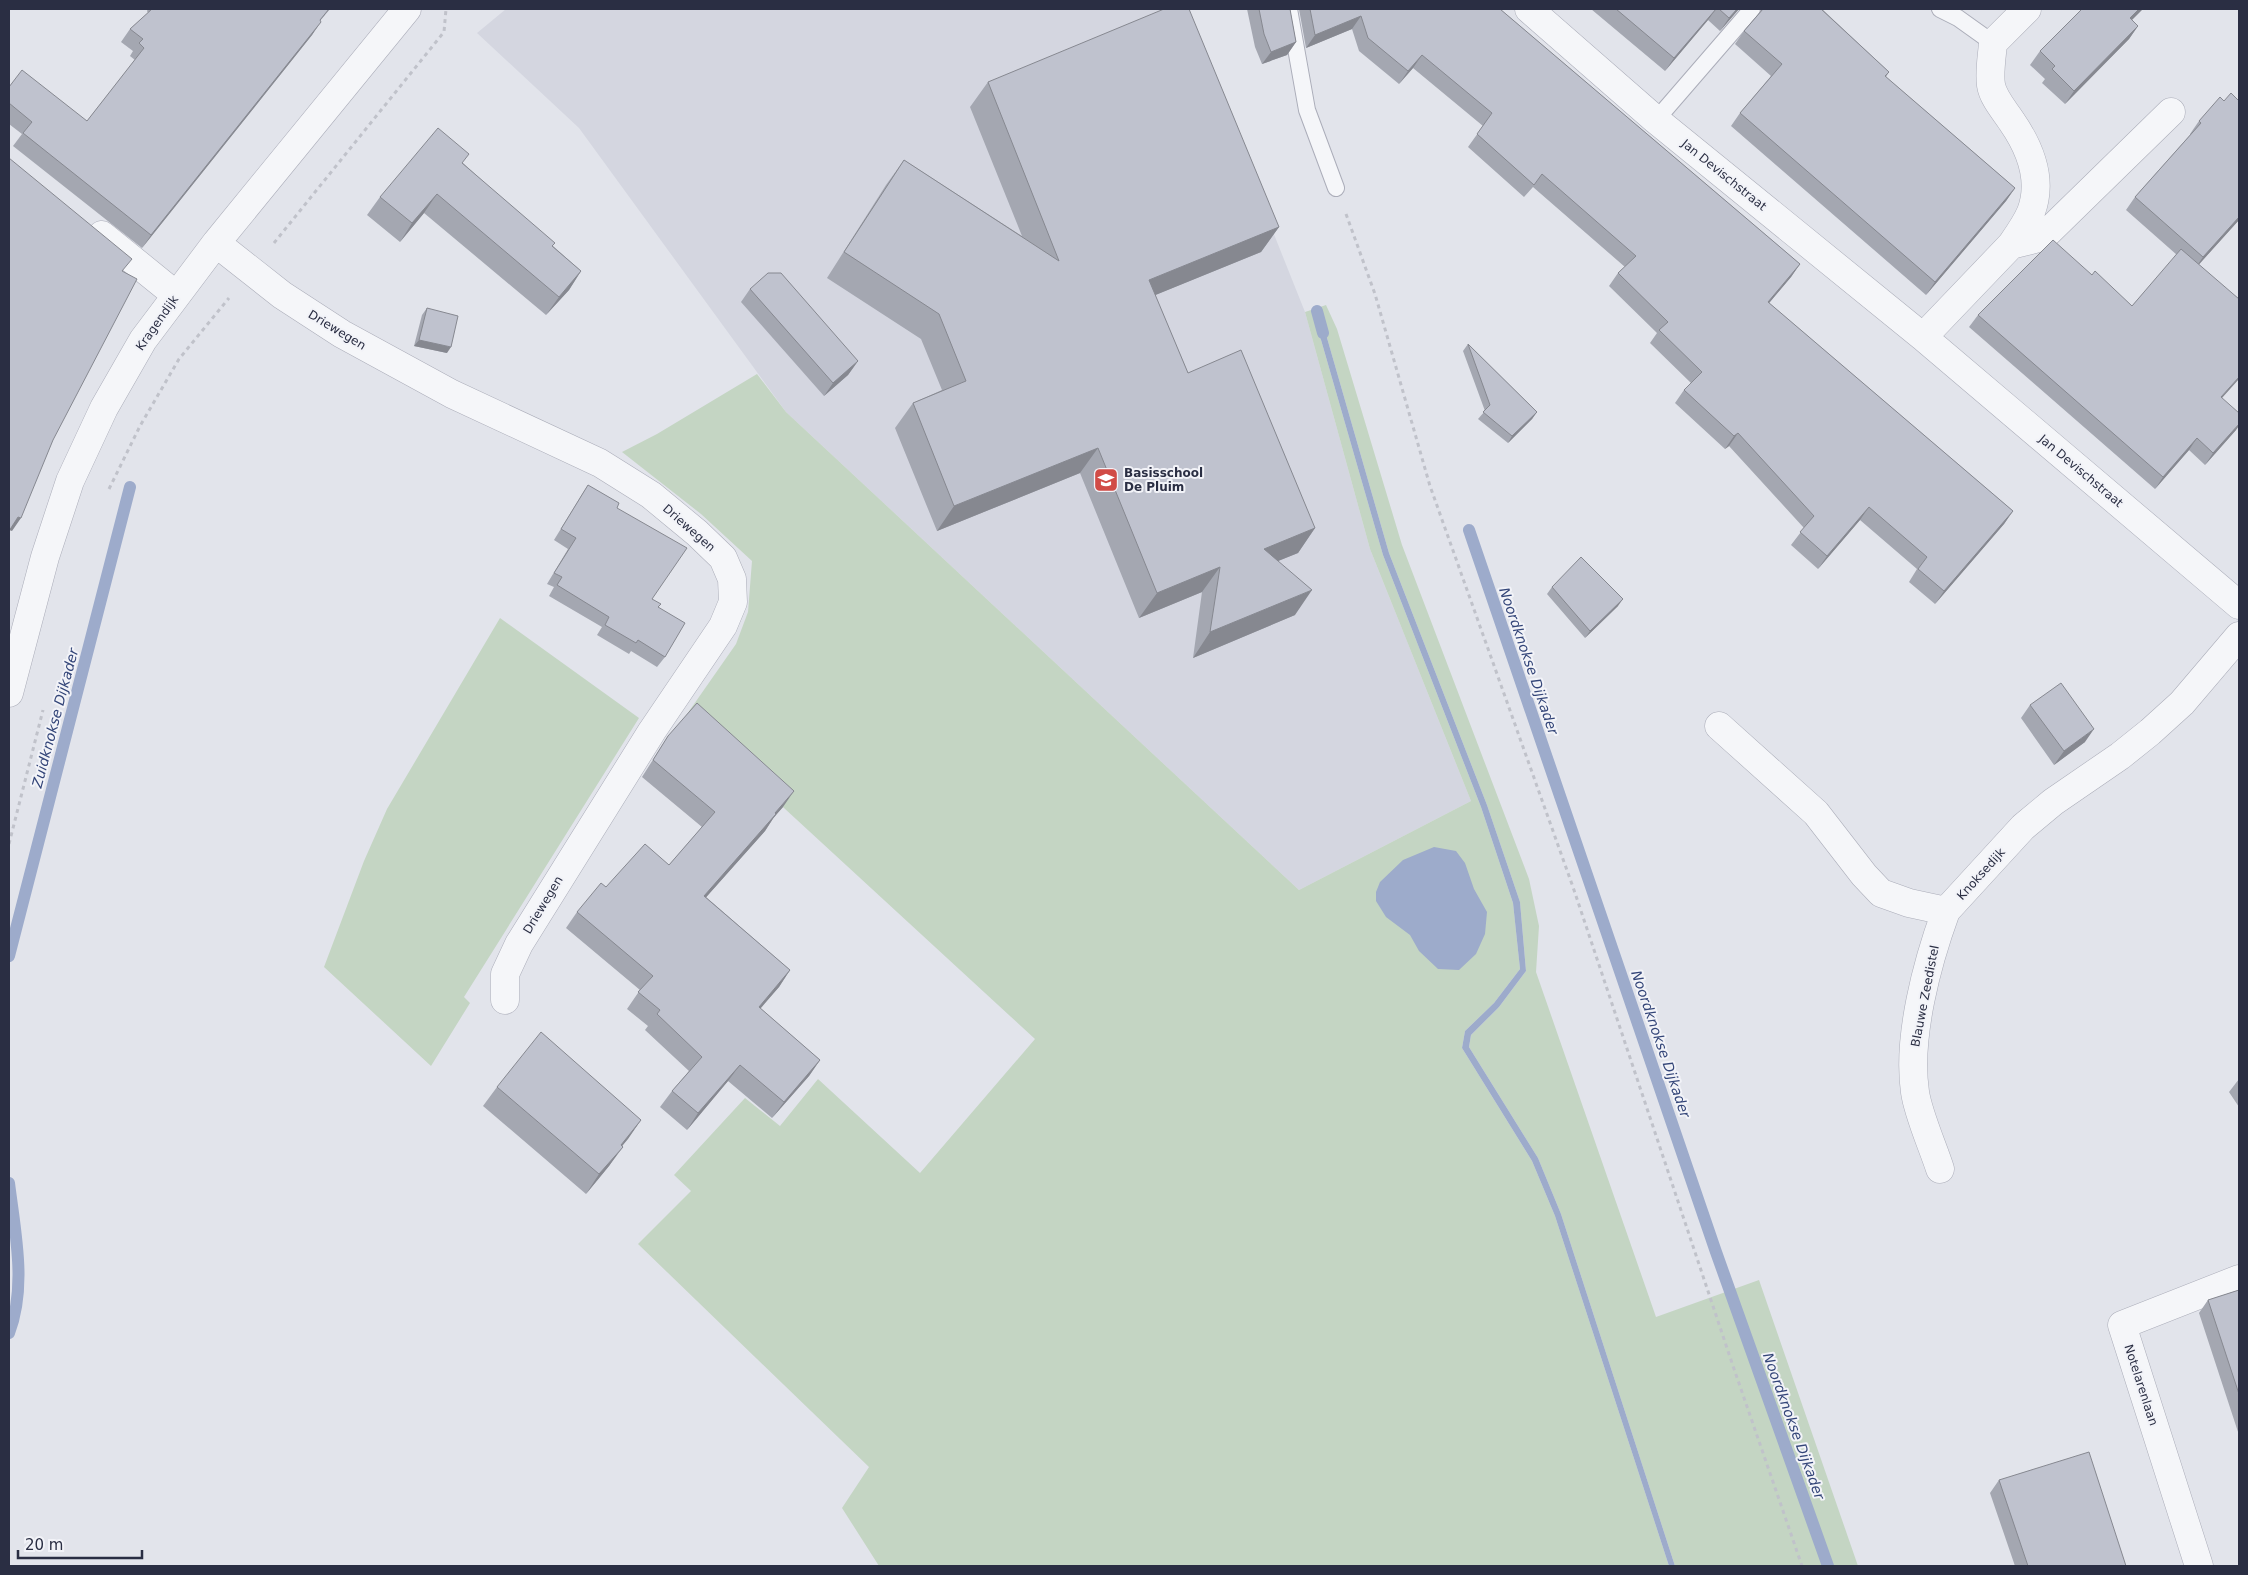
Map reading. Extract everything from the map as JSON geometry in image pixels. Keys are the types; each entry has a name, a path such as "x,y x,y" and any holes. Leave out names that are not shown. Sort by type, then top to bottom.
{"street":[{"name":"Kragendijk","path":"9,693 45,557 70,481 104,408 143,340 216,243 407,9"},
{"name":"Jan Devischstraat","path":"1529,9 1656,120 1923,337 2239,605"},
{"path":"1923,337 2011,245 2031,212 2036,185 2032,160 2024,138 1997,100 1991,87 1993,43 2027,9"},
{"path":"2011,245 2046,234 2171,112"},
{"path":"85,222 176,295"},
{"name":"Driewegen","path":"216,243 282,295 342,334 452,394 600,463 651,495 698,533 723,558 732,579 733,602 723,626 647,739 519,944 505,974 505,1000"},
{"name":"Knoksedijk","path":"1946,912 2023,827 2053,802 2120,756 2182,703 2239,636"},
{"path":"1718,726 1816,813 1881,893 1909,903 1946,912"},
{"name":"Blauwe Zeedistel","path":"1940,1169 1915,1093 1914,1053 1932,950 1946,912"},
{"name":"Notelarenlaan","path":"2199,1566 2122,1325 2239,1279"}],"lane":[{"path":"1289,9 1307,110 1336,188"},
{"path":"1656,120 1752,9"},
{"path":"1940,9 1958,18 1993,43"}],"path":[{"path":"106,493 140,426 179,358 444,32 446,9"},
{"path":"1336,188 1375,294 1430,486 1574,890 1802,1566"},
{"path":"9,844 45,701"}],"shaded area":[{"name":"Basisschool De Pluim","path":"506,9 1184,9 1305,312 1370,549 1471,801 1299,890 786,412 579,128 477,33"}],"green space":[{"path":"1326,305 1337,329 1402,545 1529,879 1539,926 1536,972 1656,1317 1759,1280 1858,1566 1675,1566 1561,1214 1538,1158 1469,1047 1471,1035 1499,1007 1526,971 1520,902 1487,805 1389,553 1321,317 1315,319 1383,555 1481,807 1513,903 1520,969 1494,1003 1465,1031 1462,1048 1532,1161 1555,1216 1669,1566 879,1566 842,1508 869,1467 638,1244 691,1191 674,1175 745,1098 780,1126 818,1079 920,1173 1035,1039 685,717 736,644 748,612 752,561 701,514 622,452 657,434 757,374 786,412 1299,890 1471,801 1370,549 1305,312"},
{"path":"500,618 639,718 464,997 470,1003 431,1066 324,967 364,861 387,809"}],"water":[{"path":"1321,317 1389,553 1487,805 1520,902 1526,971 1499,1007 1471,1035 1469,1047 1538,1158 1561,1214 1675,1566 1669,1566 1555,1216 1532,1161 1462,1048 1465,1031 1494,1003 1520,969 1513,903 1481,807 1383,555 1315,319"},
{"path":"1434,847 1456,851 1465,863 1474,889 1487,912 1485,934 1476,954 1459,970 1438,969 1419,951 1410,935 1386,917 1376,901 1376,892 1380,882 1403,860"}],"building":[{"path":"152,9 329,9 320,20 321,22 151,235 23,133 32,122 9,103 9,87 22,70 87,121 144,48 139,43 143,39 130,29"},
{"path":"1164,9 1189,9 1279,227 1149,280 1188,373 1241,350 1315,528 1264,549 1312,590 1210,632 1220,567 1157,593 1098,448 954,506 913,403 966,381 939,314 844,252 904,160 1059,261 988,82"},
{"path":"1259,9 1290,9 1296,42 1271,52 1264,34"},
{"path":"1310,9 1500,9 1800,264 1768,302 2013,511 1944,591 1918,569 1927,557 1869,507 1827,556 1800,532 1814,516 1738,433 1734,436 1684,390 1702,372 1659,330 1668,322 1618,273 1636,256 1542,174 1534,185 1477,134 1492,113 1422,55 1408,71 1368,38 1361,16 1315,35"},
{"path":"1616,9 1716,9 1674,58"},
{"path":"1719,9 1737,9 1729,18"},
{"path":"1763,9 1821,9 1889,72 1885,76 2015,188 1935,282 1740,113 1782,64 1744,31"},
{"path":"2082,9 2139,9 2130,18 2138,26 2074,91 2052,69 2055,66 2040,51"},
{"path":"2231,93 2239,101 2239,217 2203,257 2135,197 2201,123 2199,121 2220,97 2224,101"},
{"path":"438,128 469,154 462,163 555,243 552,246 581,271 559,297 437,194 412,223 380,197"},
{"path":"9,158 132,259 122,271 137,279 53,440 21,518 18,517 9,531"},
{"path":"2053,240 2092,275 2095,271 2132,306 2181,249 2239,299 2239,377 2221,397 2239,413 2239,424 2213,453 2197,438 2163,477 1978,315"},
{"path":"768,273 781,273 858,361 833,383 750,289"},
{"path":"427,308 458,316 451,347 419,340"},
{"path":"1468,344 1537,412 1512,436 1483,412 1490,405"},
{"path":"588,485 619,503 617,508 687,548 652,599 661,604 658,607 685,623 665,657 638,640 636,643 605,625 609,617 557,585 562,577 554,573 576,538 561,529"},
{"path":"1581,557 1623,599 1590,631 1552,587"},
{"path":"2061,683 2094,729 2064,751 2030,705"},
{"path":"697,703 794,791 704,896 790,970 759,1007 820,1060 784,1102 740,1065 698,1113 672,1091 702,1057 657,1014 660,1010 638,992 653,976 577,912 601,883 606,887 645,844 669,865 715,812 653,760 668,736"},
{"path":"541,1032 641,1120 621,1145 623,1147 599,1174 497,1087"},
{"path":"2239,1290 2239,1394 2208,1300"},
{"path":"2089,1452 2126,1566 2028,1566 1999,1480"}],"waterway":[{"path":"1317,311 1323,333"},
{"name":"Zuidknokse Dijkader","path":"9,956 130,487"},
{"name":"Noordknokse Dijkader","path":"1469,530 1716,1252 1828,1566"},
{"name":"Zuidknokse Dijkader","path":"9,1183 18,1259 17,1297 9,1333"}],"place":[{"name":"Basisschool De Pluim","path":"1106,480"}]}
